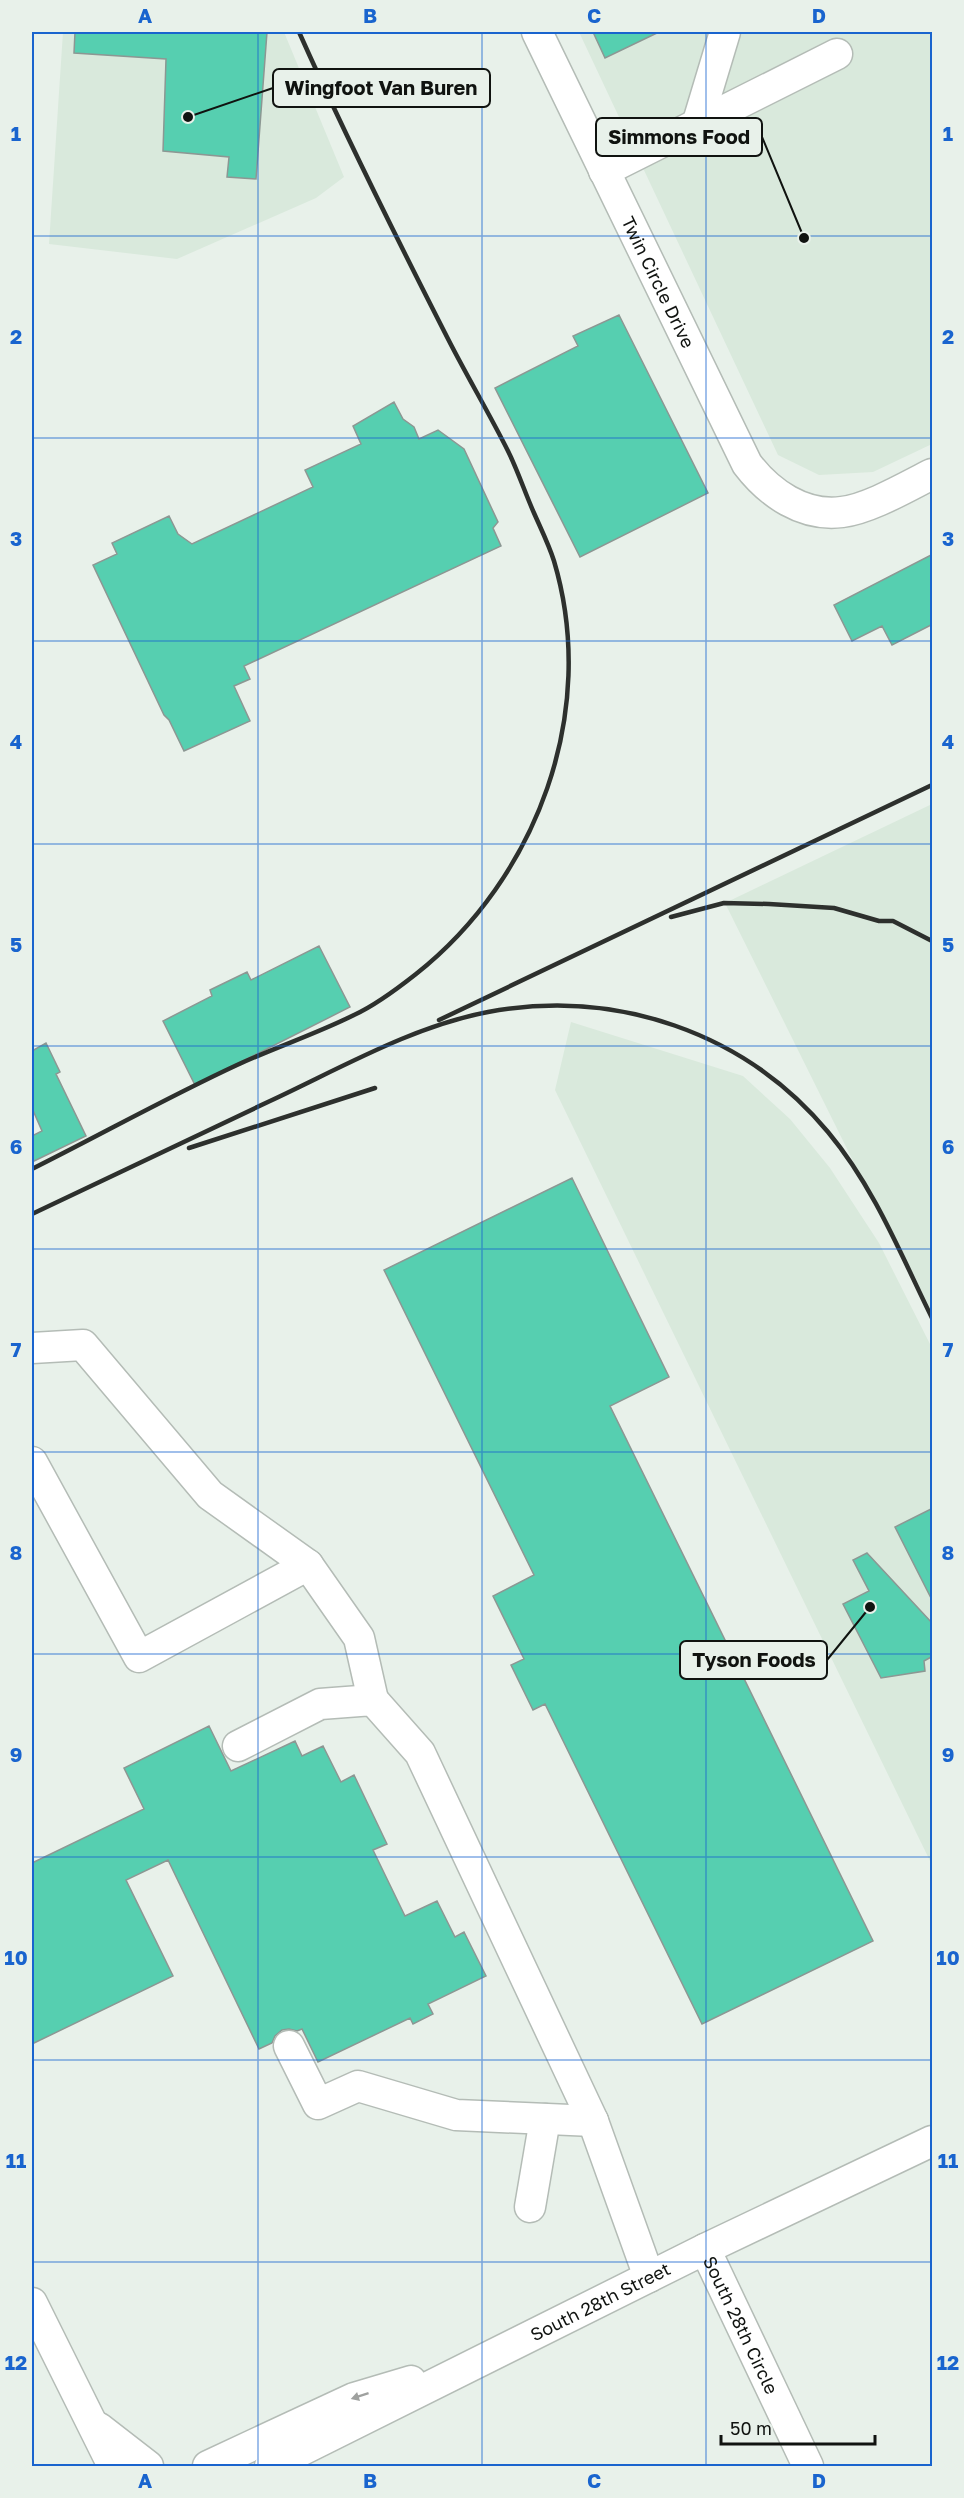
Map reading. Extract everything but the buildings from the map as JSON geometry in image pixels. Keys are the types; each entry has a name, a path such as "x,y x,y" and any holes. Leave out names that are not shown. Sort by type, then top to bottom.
{"street":[{"name":"Twin Circle Drive","path":"537,32 747,464 762,484 783,499 806,508 843,512 884,498 933,474"},
{"path":"697,125 725,32"},
{"path":"604,171 837,54"},
{"path":"32,1348 83,1345 210,1495 308,1565 358,1638 373,1700 420,1753 593,2121 649,2277"},
{"path":"33,1468 139,1657 308,1565"},
{"path":"238,1746 320,1704 373,1700"},
{"path":"289,2046 318,2104 358,2086 456,2115 593,2121"},
{"path":"530,2207 545,2119"},
{"name":"South 28th Street","path":"270,2466 705,2249 933,2141"},
{"name":"South 28th Circle","path":"705,2249 808,2466"},
{"path":"32,2304 113,2466"},
{"path":"208,2466 354,2397 477,2362"},
{"path":"91,2421 93,2466"},
{"path":"91,2421 148,2466"}],"shaded area":[{"path":"63,32 284,32 344,177 316,198 177,259 49,244"},
{"path":"579,32 932,32 932,444 873,472 819,475 778,455"},
{"path":"932,804 932,1320 725,903"},
{"path":"571,1022 743,1076 790,1119 830,1168 879,1243 932,1348 932,1865 555,1090"}],"railway":[{"path":"32,1169 211,1077 362,1011 416,974 459,935 495,890 525,841 547,788 562,733 568,676 566,618 550,549 508,451 388,220 299,32"},
{"path":"439,1020 932,785"},
{"path":"671,917 724,903 834,908 879,921 893,921 932,941"},
{"path":"32,1214 377,1050 432,1027 488,1012 536,1006 583,1007 630,1013 674,1026 717,1044 758,1068 795,1097 828,1132 859,1175 886,1222 932,1318"},
{"path":"189,1148 375,1088"}],"place":[{"name":"Wingfoot Van Buren","path":"188,117"},
{"name":"Simmons Food","path":"804,238"},
{"name":"Tyson Foods","path":"870,1607"}]}
